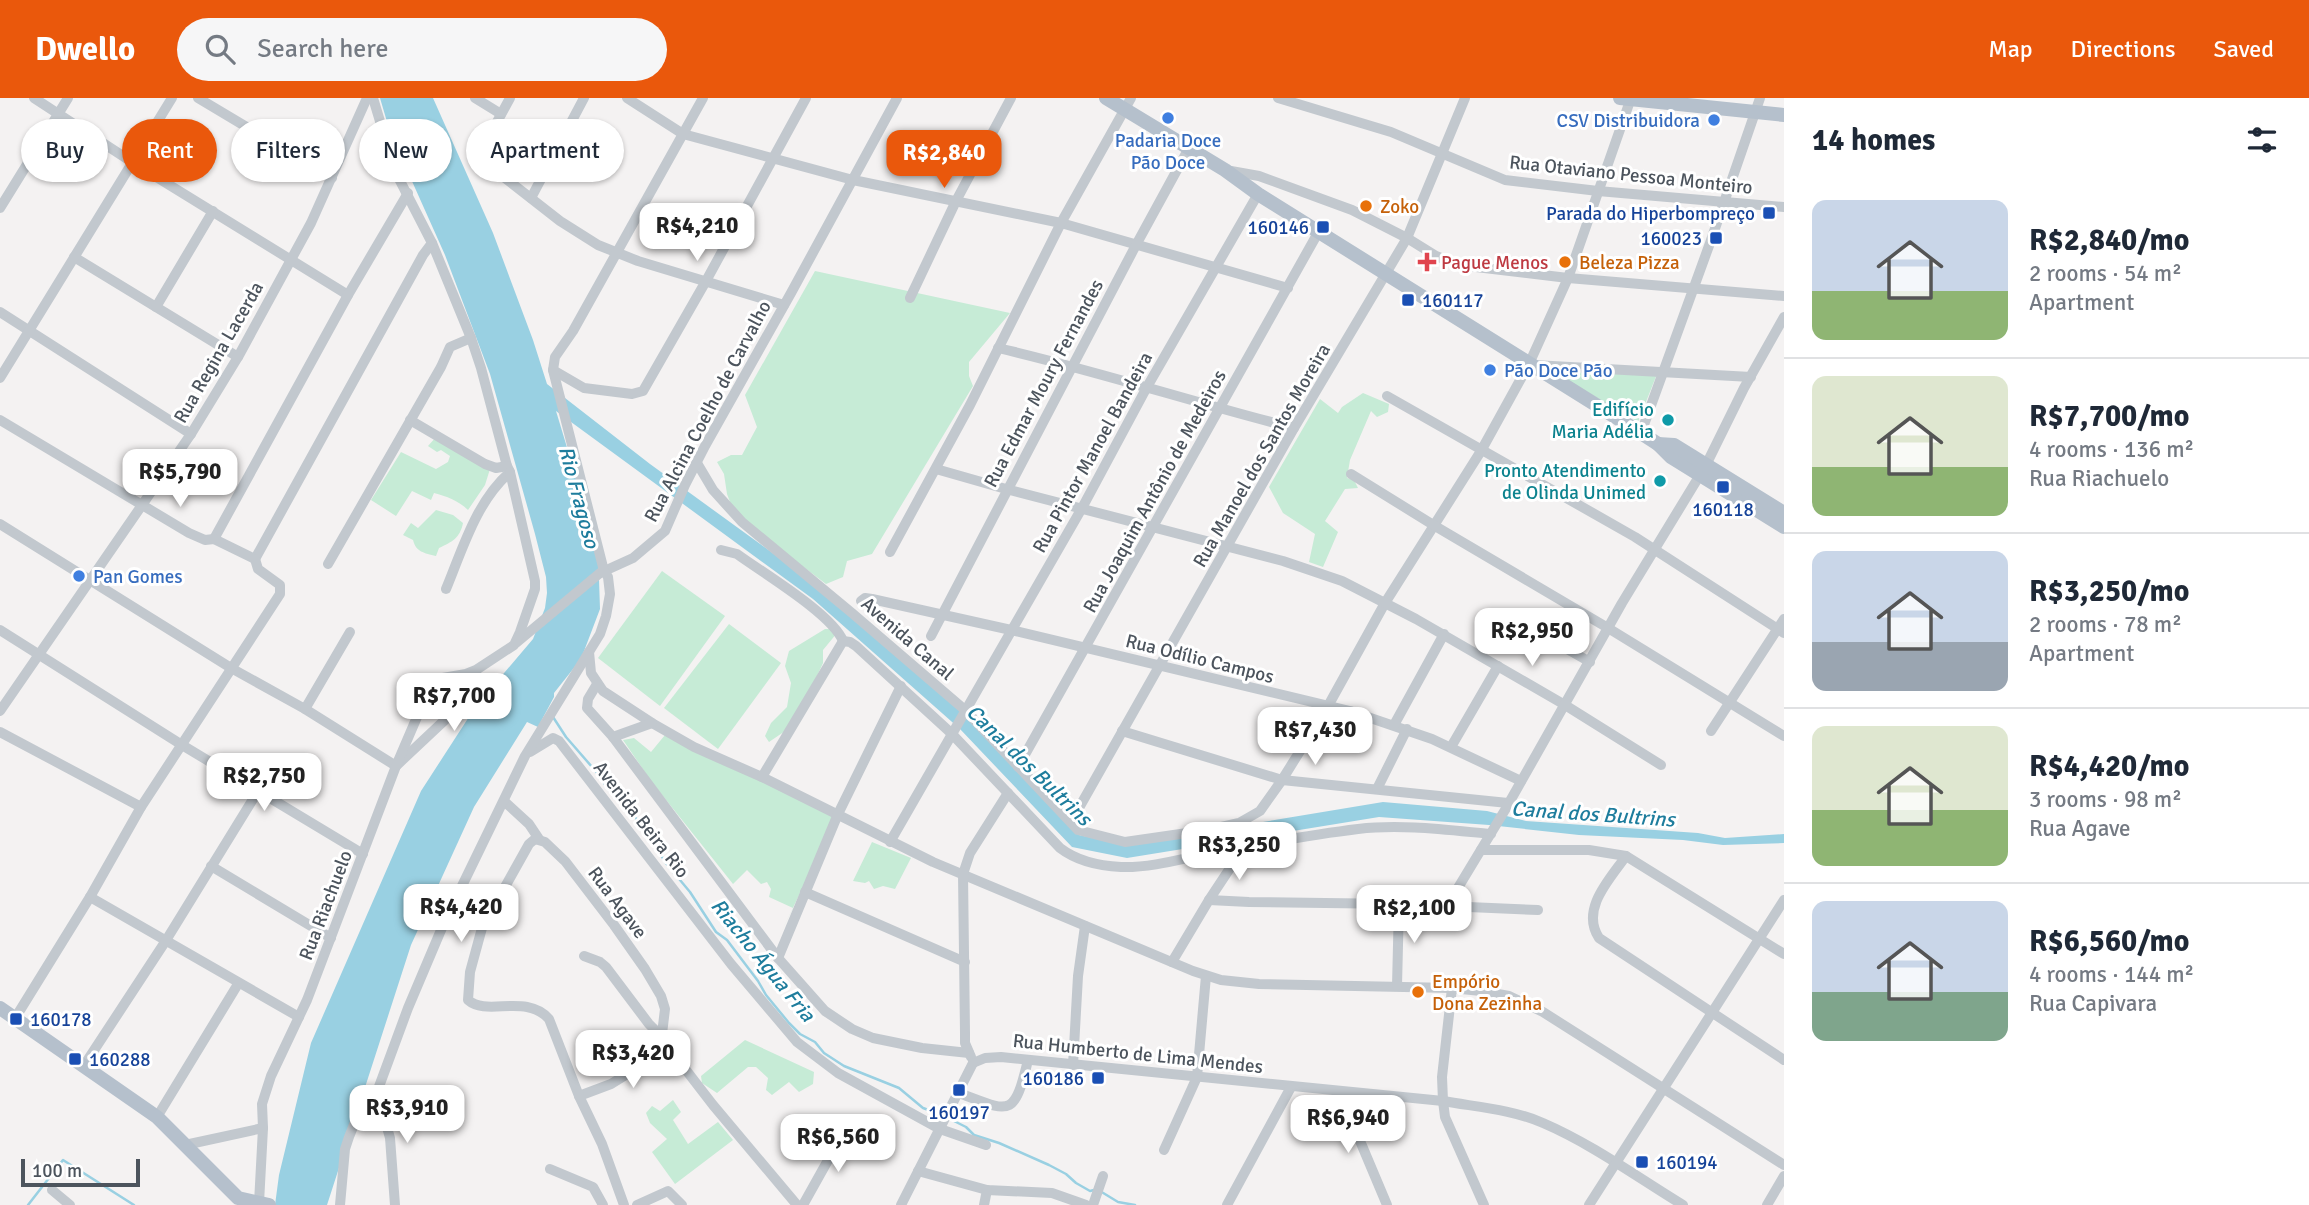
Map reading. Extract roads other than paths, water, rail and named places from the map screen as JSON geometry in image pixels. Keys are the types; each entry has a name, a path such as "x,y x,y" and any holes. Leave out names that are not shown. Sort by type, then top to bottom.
{"main road":[{"path":"1106,98 1127,104 1258,194 1658,444 1674,446 1703,470 1784,527"},
{"path":"1627,99 1784,115"},
{"path":"1703,470 1784,513"},
{"path":"0,1008 157,1117 186,1145 234,1202 263,1204"}],"street":[{"path":"33,98 122,156"},
{"path":"0,208 68,98"},
{"path":"159,119 172,98"},
{"path":"198,98 233,119"},
{"name":"Rua Regina Lacerda","path":"345,148 367,98"},
{"path":"373,98 395,171 432,243 471,338 509,469 535,581 532,599 514,645"},
{"path":"474,98 501,114"},
{"path":"510,98 478,157 531,198 575,231 616,254 785,305"},
{"path":"531,198 584,98"},
{"path":"627,98 683,134 853,180 1061,223 1289,288"},
{"path":"340,1205 345,1149 349,1137 359,1112 377,1092 431,953 525,756 600,634 609,604 610,588 602,572 558,389 554,370 555,357 573,331 704,98"},
{"path":"554,370 584,388 632,394 643,391 806,98"},
{"name":"Rua Alcina Coelho de Carvalho","path":"514,645 602,572 633,558 665,531 685,485 897,98"},
{"path":"909,298 956,201 1011,98"},
{"name":"Rua Otaviano Pessoa Monteiro","path":"1278,98 1370,125 1505,180 1784,207"},
{"name":"Rua Manoel dos Santos Moreira","path":"1071,822 1294,428 1408,238 1465,98"},
{"path":"1641,433 1760,98"},
{"path":"1282,780 1328,706 1385,603 1481,451 1530,364 1568,278 1627,99"},
{"path":"890,552 999,348 1061,223 1127,104"},
{"name":"Rua Edmar Moury Fernandes","path":"931,636 1006,489 1189,148"},
{"path":"1225,170 1259,176 1327,200 1459,265 1568,278 1784,296"},
{"path":"0,378 122,178"},
{"path":"165,182 348,295"},
{"name":"Rua Regina Lacerda","path":"0,711 191,434 238,357 330,182"},
{"path":"214,539 348,295 408,193"},
{"name":"Rua Pintor Manoel Bandeira","path":"890,842 1258,194"},
{"path":"156,307 214,211"},
{"name":"Rua Joaquim Antônio de Medeiros","path":"1018,767 1319,231"},
{"path":"14,1020 90,897 141,807 280,594 281,586 258,569 255,559 416,266 432,243"},
{"path":"74,257 238,357"},
{"path":"0,312 191,434"},
{"path":"1447,906 1703,470 1784,317"},
{"path":"328,564 442,367 450,346 471,338"},
{"path":"999,348 1072,365 1294,428"},
{"path":"1530,364 1751,377"},
{"path":"1387,396 1782,627 1711,731"},
{"path":"0,420 197,538 205,541 214,539 255,559"},
{"path":"410,420 485,464 509,469"},
{"name":"Avenida Canal","path":"697,463 721,500 755,535 815,582 965,712 1082,833 1125,842 1239,823 1260,811 1282,780"},
{"path":"446,589 483,505 509,469"},
{"path":"936,469 1314,570 1444,634 1661,765"},
{"path":"1351,474 1784,736"},
{"path":"0,524 231,668 305,709 396,766 447,718 475,670"},
{"path":"721,550 737,554 823,616 839,631 843,641"},
{"name":"Rua Odílio Campos","path":"861,601 865,598 872,599 1012,630 1328,706 1407,729 1521,781"},
{"path":"1530,628 1590,663"},
{"path":"0,630 182,745 363,854"},
{"path":"305,709 350,632"},
{"path":"1394,724 1444,634"},
{"path":"843,641 856,646 953,730 1060,848 1070,855 1091,862 1115,867 1136,867 1357,829 1388,827 1492,832"},
{"path":"762,776 843,641"},
{"name":"Rua Riachuelo","path":"263,1204 262,1104 271,1076 299,1017 331,938 396,766 426,696 437,678 466,674 514,645"},
{"path":"589,652 591,673 597,684 617,701 652,723 702,751 762,776 890,842 963,874 1206,976 1259,984 1452,988 1492,992 1527,1003 1784,1165"},
{"path":"1451,747 1498,666"},
{"name":"Rua Humberto de Lima Mendes","path":"597,684 586,707 613,737 778,958 825,1011 861,1034 881,1041 971,1058 1001,1057 1443,1101 1510,1112 1536,1120 1568,1136 1683,1205"},
{"path":"778,958 838,814 901,686"},
{"path":"613,737 652,723"},
{"path":"1377,789 1407,729"},
{"path":"1122,731 1282,780 1377,789 1506,807"},
{"path":"0,732 141,807"},
{"name":"Avenida Beira Rio","path":"525,756 547,741 557,738 731,964 797,1042 838,1073 940,1128 986,1145"},
{"path":"83,1067 165,942 258,791"},
{"path":"901,1205 959,1093 971,1058 965,1044 963,874 970,853 1008,793"},
{"name":"Rua Agave","path":"504,801 529,824 539,839 553,848 576,875 645,968 664,1002 662,1031 667,1044"},
{"path":"539,839 531,842 482,928 470,971 468,995 470,1003 536,1009 547,1016 579,1096 602,1144 624,1205"},
{"path":"1172,962 1244,847"},
{"path":"1481,850 1589,850 1626,856 1784,954"},
{"path":"1626,856 1592,911 1592,923 1596,933 1608,946 1784,1060"},
{"path":"211,866 331,938"},
{"path":"805,892 965,962"},
{"path":"90,897 299,1017"},
{"path":"1209,900 1538,910"},
{"path":"1589,1205 1784,900"},
{"path":"1397,986 1399,904"},
{"path":"1073,1065 1078,976 1085,926"},
{"path":"584,956 606,967 713,1105 797,1205"},
{"path":"1164,1150 1197,1077 1206,976"},
{"path":"157,1117 238,984"},
{"path":"1452,988 1442,1077 1445,1117 1484,1205"},
{"path":"579,1096 611,1084 667,1044"},
{"path":"959,1093 1000,1108 1008,1107 1016,1100 1028,1060"},
{"path":"1227,1205 1291,1087"},
{"path":"1339,1091 1387,1205"},
{"path":"377,1092 390,1138 396,1205"},
{"path":"186,1145 263,1128"},
{"path":"803,1205 846,1128"},
{"path":"550,1169 593,1187 604,1205"},
{"path":"918,1171 987,1189 1052,1193 1086,1205"},
{"path":"1096,1196 1103,1176"},
{"path":"1767,1205 1784,1176"},
{"path":"52,1189 70,1205"},
{"path":"984,1205 987,1189"},
{"path":"636,1205 668,1191 681,1205"}],"water":[{"path":"380,98 433,98 442,119 386,119"},
{"name":"Rio Fragoso","path":"452,141 466,172 466,182 470,182 493,233 547,384 650,464 807,578 968,717 1079,835 1125,845 1383,802 1487,811 1526,821 1698,833 1725,838 1784,834 1784,843 1723,845 1379,817 1127,858 1072,847 960,729 813,599 556,411 598,550 600,609 581,659 554,693 538,727 527,722 474,807 411,945 327,1205 275,1205 279,1175 311,1043 421,791 476,706 533,639 545,608 546,577 490,374 445,255 412,182 452,182"}],"waterway":[{"name":"Riacho Água Fria","path":"553,717 608,789 619,798 628,812 644,825 665,862 690,892 716,932 727,940 789,1023 844,1066 899,1088 923,1108 942,1115"},
{"name":"Riacho Água Fria","path":"948,1118 966,1127 974,1135 1049,1165 1090,1191 1094,1190"},
{"path":"28,1205 63,1160 134,1205"},
{"name":"Riacho Água Fria","path":"1100,1191 1118,1202 1135,1205"}],"place":[{"name":"Padaria Doce Pão Doce","path":"1168,118"},
{"name":"CSV Distribuidora","path":"1714,120"},
{"name":"Zoko","path":"1366,206"},
{"name":"Parada do Hiperbompreço","path":"1769,213"},
{"name":"160146","path":"1323,227"},
{"name":"160023","path":"1716,238"},
{"name":"Pague Menos","path":"1427,262"},
{"name":"Beleza Pizza","path":"1565,262"},
{"name":"160117","path":"1408,300"},
{"name":"Pão Doce Pão","path":"1490,370"},
{"name":"Edifício Maria Adélia","path":"1668,420"},
{"name":"Pronto Atendimento de Olinda Unimed","path":"1660,481"},
{"name":"160118","path":"1723,487"},
{"name":"Pan Gomes","path":"79,576"},
{"name":"Empório Dona Zezinha","path":"1418,992"},
{"name":"160178","path":"16,1019"},
{"name":"160288","path":"75,1059"},
{"name":"160186","path":"1098,1078"},
{"name":"160197","path":"959,1090"},
{"name":"160194","path":"1642,1162"}],"water label":[{"name":"Canal dos Bultrins","path":"1029,765"},
{"name":"Canal dos Bultrins","path":"1593,814"}]}
